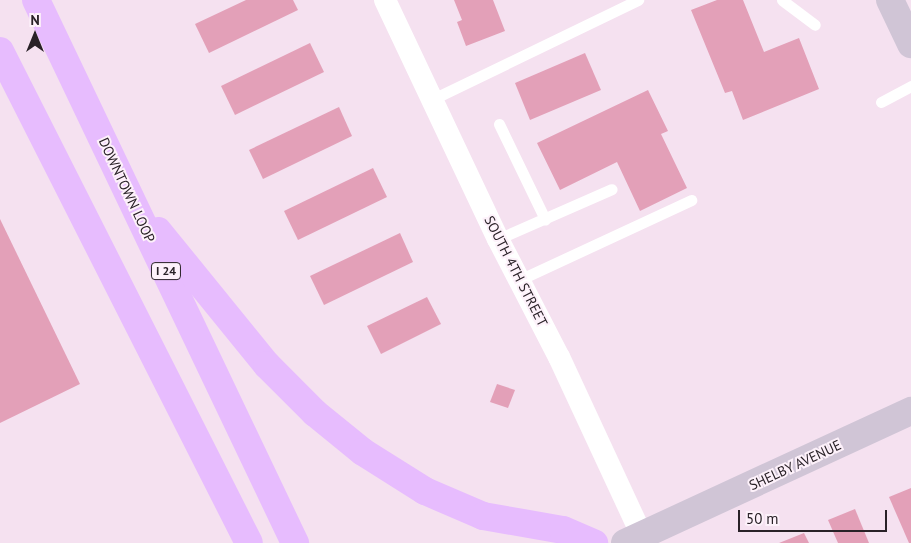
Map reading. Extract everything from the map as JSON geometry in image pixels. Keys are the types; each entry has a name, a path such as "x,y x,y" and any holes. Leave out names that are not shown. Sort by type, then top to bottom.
{"highway":[{"name":"DOWNTOWN LOOP","path":"36,0 295,543"},
{"path":"0,51 249,543"},
{"path":"130,195 267,365 315,413 363,452 425,491 482,516 563,530 594,543"}],"main road":[{"path":"890,0 909,36"},
{"name":"SHELBY AVENUE","path":"638,541 911,411"}],"street":[{"name":"SOUTH 4TH STREET","path":"385,0 498,239 559,357 638,541"}],"lane":[{"path":"433,99 638,0"},
{"path":"782,0 815,25"},
{"path":"881,102 911,86"},
{"path":"499,124 545,219"},
{"path":"498,239 612,189"},
{"path":"519,280 691,200"}],"building":[{"path":"246,0 293,0 298,10 209,53 195,24"},
{"path":"454,0 493,0 505,31 466,46 457,22 462,20"},
{"path":"717,0 743,0 764,52 799,38 819,89 743,120 732,91 725,93 691,10"},
{"path":"310,43 324,72 235,115 221,86"},
{"path":"585,53 601,90 530,120 515,83"},
{"path":"648,90 668,131 661,134 687,188 640,211 617,162 560,190 537,143"},
{"path":"339,107 352,136 263,179 249,150"},
{"path":"373,168 387,197 298,240 284,211"},
{"path":"0,219 80,384 0,423"},
{"path":"400,233 413,262 324,305 310,276"},
{"path":"427,297 441,324 381,354 367,326"},
{"path":"497,384 515,390 508,408 490,402"},
{"path":"911,488 911,543 909,543 889,497"},
{"path":"855,509 869,543 838,543 828,520"},
{"path":"804,533 809,543 779,543"}]}
